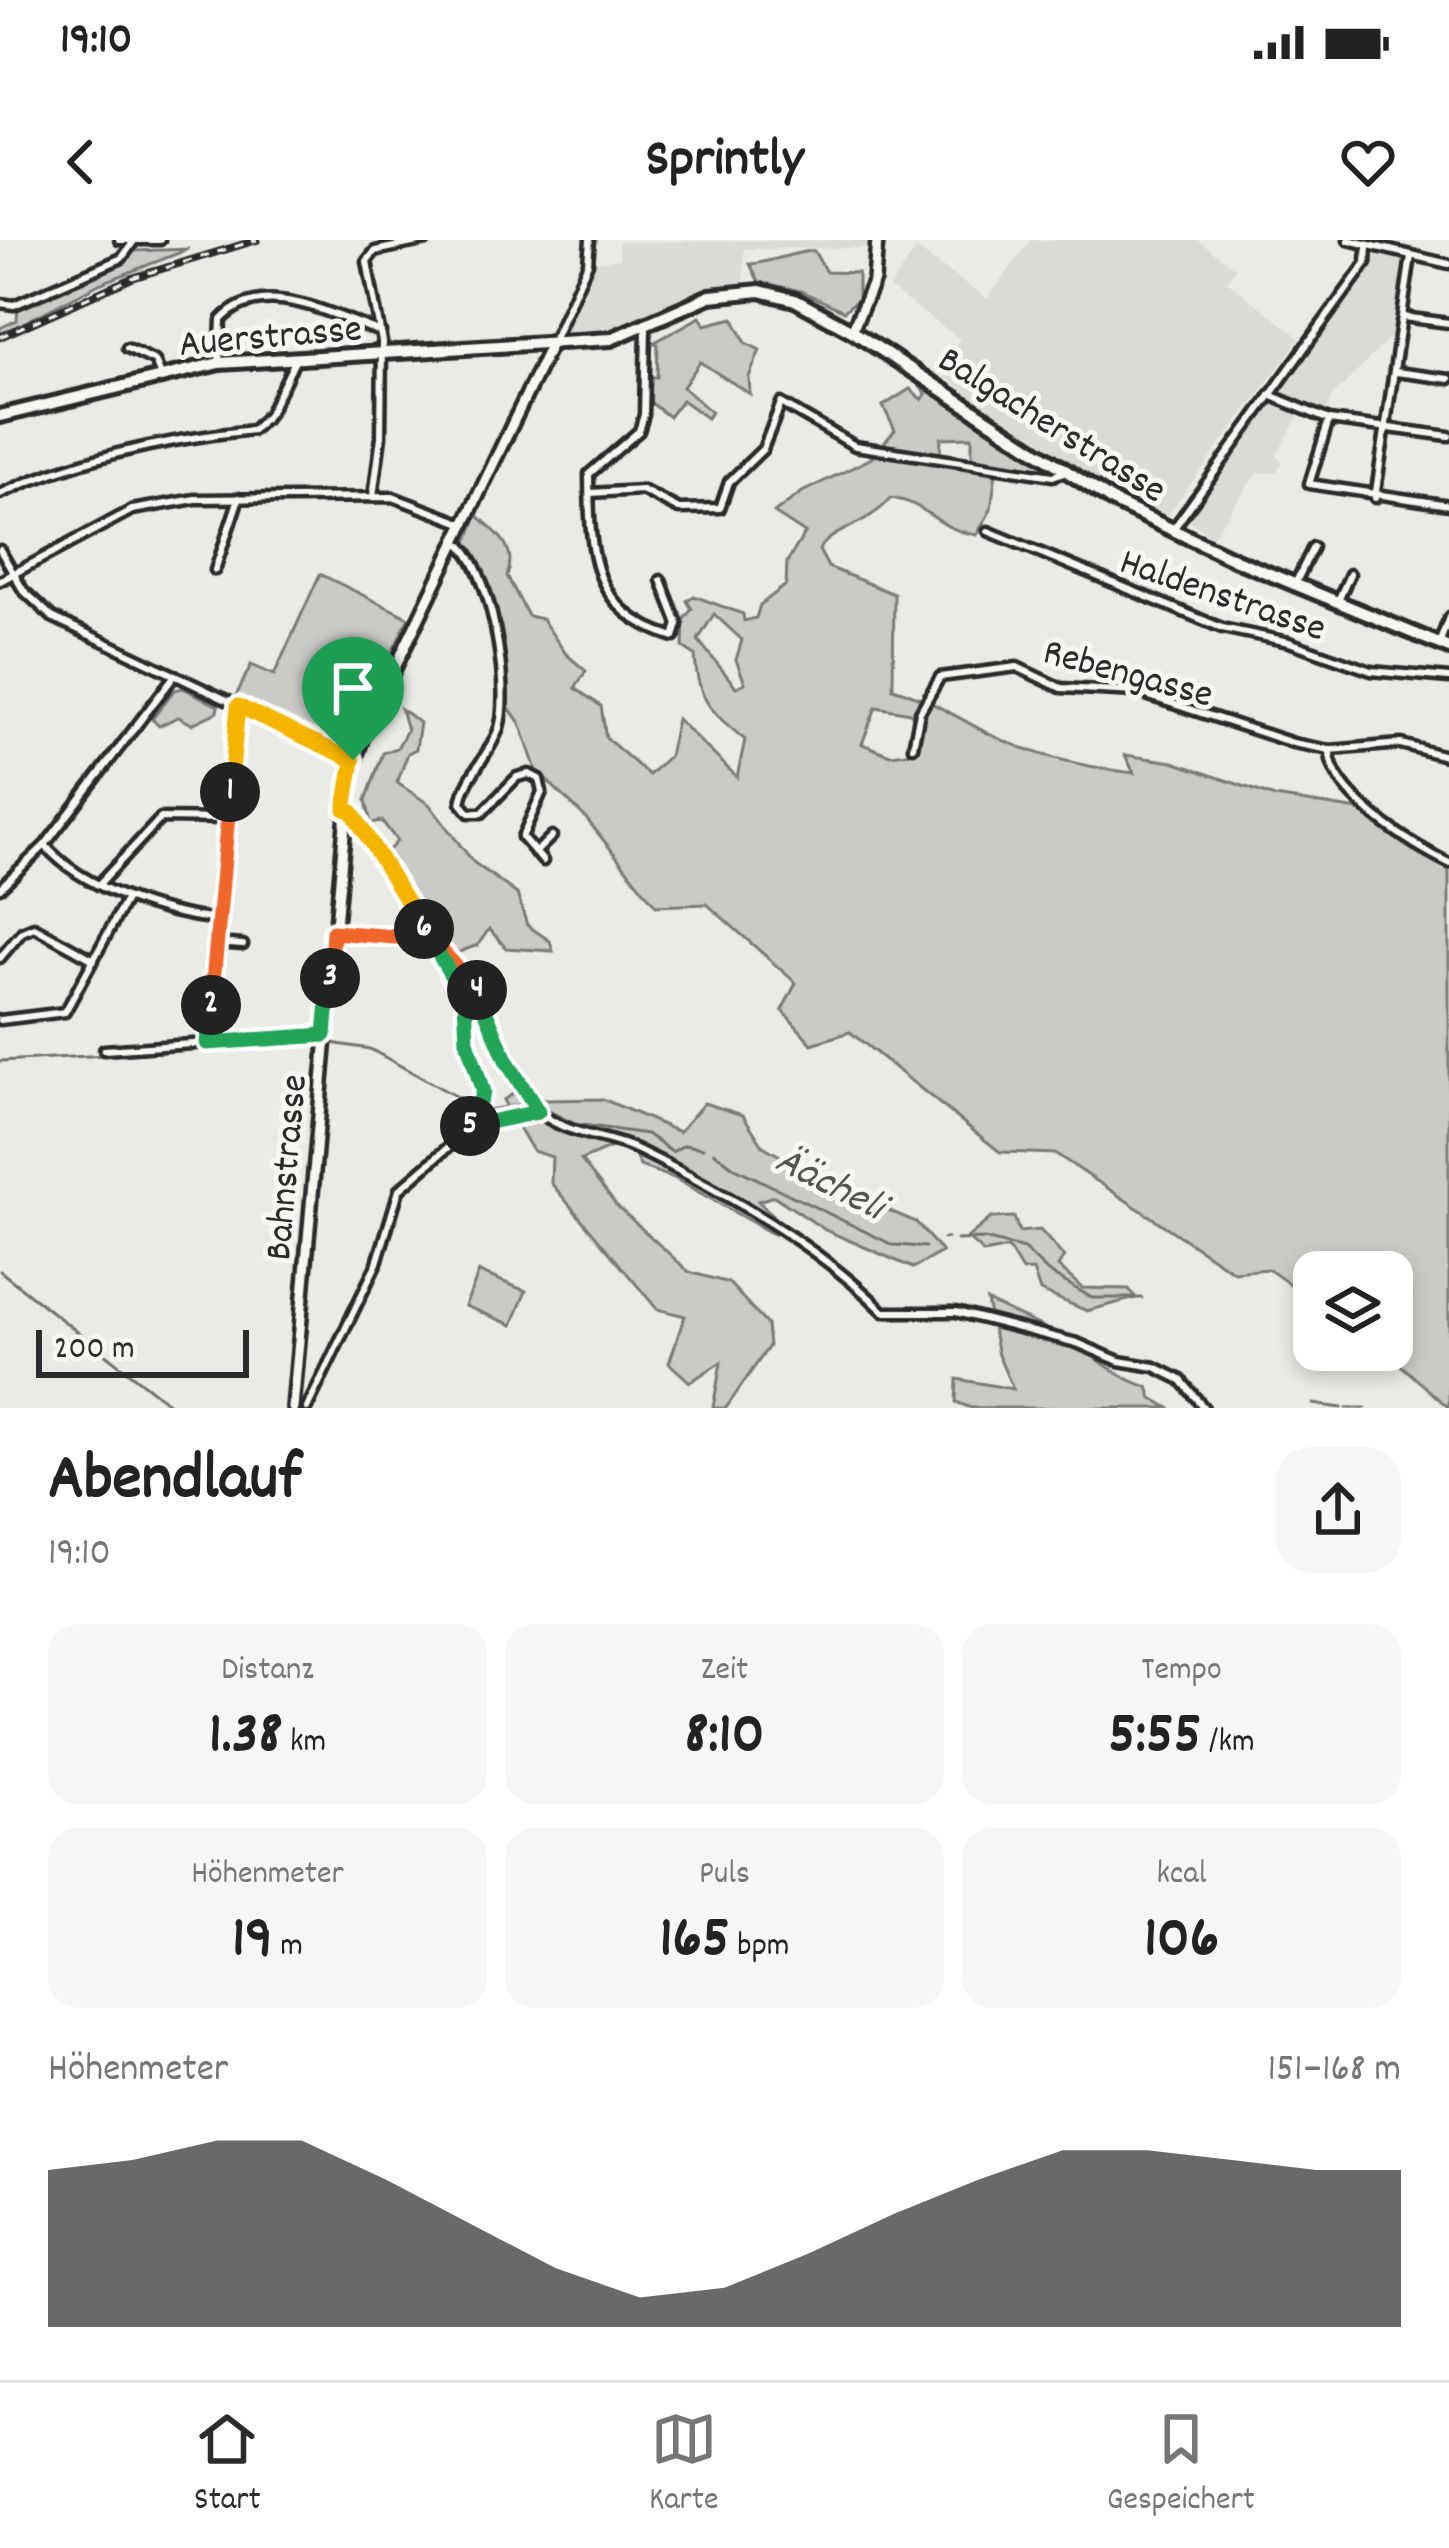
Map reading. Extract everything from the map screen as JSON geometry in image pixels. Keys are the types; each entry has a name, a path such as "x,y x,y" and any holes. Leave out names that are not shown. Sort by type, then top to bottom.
{"main road":[{"path":"852,331 874,280 877,240"},
{"name":"Balgacherstrasse","path":"551,344 606,340 646,328 710,296 744,290 795,300 852,331 1064,472 1172,531 1444,646"},
{"name":"Auerstrasse","path":"0,416 160,373 219,363 551,344"},
{"name":"Bahnstrasse","path":"293,1408 333,932 353,760 551,344"}],"street":[{"path":"119,240 160,240"},
{"path":"373,497 382,417 381,332 368,286 367,261 375,251 427,240"},
{"path":"551,344 588,263 590,240"},
{"path":"1348,240 1449,264"},
{"path":"0,303 14,305 122,258 134,242"},
{"path":"1172,531 1366,263 1367,246"},
{"path":"1375,498 1411,256"},
{"path":"219,363 220,320 249,301 293,302 381,332"},
{"path":"1403,317 1449,323"},
{"path":"646,328 644,419 632,441 589,474 592,554 610,601 632,620 674,637 678,624 661,580"},
{"path":"128,349 155,361 160,373"},
{"path":"0,494 57,468 191,436 253,430 268,414 297,357"},
{"path":"1396,372 1449,379"},
{"path":"1270,395 1329,420 1449,436"},
{"path":"590,493 642,490 679,509 719,508 729,482 763,449 781,403 855,446 1053,476 1064,472"},
{"path":"1329,420 1309,484 1375,498 1449,505"},
{"path":"0,581 132,510 195,499 373,497 418,504 464,524"},
{"path":"215,570 238,498"},
{"name":"Haldenstrasse","path":"988,531 1222,628 1371,670 1449,677"},
{"path":"456,542 471,554 484,581 502,698 496,736 461,803 469,813 482,813 517,777 529,774 539,779 542,792 522,837 543,861"},
{"path":"1295,586 1313,547"},
{"path":"0,550 13,574 52,617 353,760"},
{"path":"1337,603 1350,574"},
{"path":"1444,646 1449,617"},
{"name":"Rebengasse","path":"913,747 920,712 940,676 1017,667 1061,688 1137,692 1250,733 1330,750 1401,744 1449,757"},
{"path":"0,888 45,845 175,676"},
{"path":"207,1043 238,706"},
{"path":"1330,750 1336,775 1382,823 1449,863"},
{"path":"345,809 352,812 442,954 484,999 506,1060 538,1112 561,1127 643,1153 782,1232 846,1275 884,1312 956,1312 1077,1343 1119,1361 1156,1366 1181,1380 1204,1408"},
{"path":"100,883 161,818 227,819"},
{"path":"535,853 551,836"},
{"path":"45,845 127,898 166,912 218,920"},
{"path":"0,1020 61,1015 127,898"},
{"path":"0,958 22,932 34,927 94,960"},
{"path":"333,932 432,940"},
{"path":"216,943 243,945"},
{"path":"442,954 465,999 467,1041 483,1092 469,1129"},
{"path":"104,1050 325,1035"},
{"path":"307,1408 377,1263 399,1190 469,1129 538,1112"}],"shaded area":[{"path":"869,240 870,248 744,249 744,290 646,329 551,344 588,263 620,259 618,242"},
{"path":"1031,240 1197,240 1236,268 1227,281 1300,338 1166,517 1101,487 945,377 945,363 960,339 889,288 916,249 987,299"},
{"path":"189,249 99,284 0,335 0,328 17,320 18,307 135,251"},
{"path":"1375,250 1406,264 1397,330 1331,398 1326,413 1284,401 1301,411 1277,455 1283,462 1276,473 1257,473 1212,537 1183,515"},
{"path":"814,251 826,272 858,273 858,299 844,311 801,291 759,282 750,264"},
{"path":"700,317 705,325 733,318 746,343 760,350 749,377 750,394 700,362 683,387 711,412 707,418 682,400 669,417 650,402 651,377 657,377 658,344 653,343"},
{"path":"914,379 1052,471 972,458 972,437 941,438 940,456 997,465 991,509 977,535 891,498 819,550 828,567 894,594 893,688 1004,741 1059,759 1134,773 1125,755 1173,762 1275,797 1365,811 1412,850 1449,868 1449,1408 1408,1371 1413,1371 1413,1251 1293,1251 1293,1286 1268,1269 1234,1272 1056,1154 1000,1152 850,1032 812,1044 782,1010 796,983 707,904 656,906 585,817 536,770 520,723 502,698 485,586 465,548 477,515 508,549 507,576 528,616 542,619 566,654 586,671 575,688 601,706 606,738 649,775 669,756 677,719 737,777 745,740 703,695 695,655 683,647 684,619 692,609 687,601 694,596 743,614 744,621 756,618 760,605 786,585 787,562 805,533 774,513 802,492 870,459 895,430 883,406 910,389 922,400 926,394","holes":["714,614 742,640 736,660 745,683 736,687 698,640","876,707 910,713 919,724 915,752 890,755 862,744"]},
{"path":"320,574 409,618 344,750 235,698 251,665 274,675"},
{"path":"183,688 218,706 217,712 192,724 178,717 159,726 152,719 174,690"},
{"path":"401,709 420,723 416,749 408,753 397,783 429,804 473,862 517,894 527,925 550,941 553,951 506,948 489,929 478,945 449,956 383,857 397,841 382,821 371,823 366,800 383,753 397,748 407,730"},
{"path":"516,1092 546,1100 603,1099 679,1132 704,1103 743,1115 763,1146 831,1186 916,1222 942,1252 913,1268 825,1230 774,1196 758,1201 772,1214 773,1234 674,1178 640,1166 628,1140 581,1160 616,1205 689,1272 729,1283 767,1325 769,1346 726,1408 713,1408 721,1362 690,1382 669,1363 685,1316 657,1309 551,1183 552,1157 533,1151 503,1100"},
{"path":"1014,1217 1019,1232 1040,1230 1064,1257 1058,1266 1082,1288 1129,1289 1136,1298 1087,1311 1040,1291 1033,1270 1022,1271 1008,1248 984,1253 967,1238 991,1218"},
{"path":"479,1272 526,1291 512,1325 465,1306"},
{"path":"987,1301 1057,1334 1148,1387 1152,1398 1169,1408 971,1408 956,1402 957,1379 1013,1389 998,1355"}],"waterway":[{"name":"Äächeli","path":"0,1061 315,1043"},
{"name":"Äächeli","path":"331,1043 370,1049 475,1107"},
{"name":"Äächeli","path":"482,1111 525,1104"},
{"name":"Äächeli","path":"543,1108 575,1124 647,1134 672,1152 684,1145 703,1148"},
{"name":"Äächeli","path":"714,1152 735,1168 893,1245 925,1247"},
{"name":"Äächeli","path":"943,1239 947,1238"},
{"name":"Äächeli","path":"957,1240 984,1239 1024,1249 1048,1272 1092,1298 1142,1298"},
{"path":"0,1271 174,1408"},
{"path":"1313,1404 1342,1408"},
{"path":"1347,1408 1366,1408"}],"railway":[{"path":"0,337 132,278 257,240"}],"route":[{"path":"353,760 238,706 207,1043 325,1035 333,932 432,940 484,999 506,1060 538,1112 513,1114 469,1129 483,1092 467,1041 465,999 442,954 432,940 418,922 352,812 345,809 353,760"}]}
